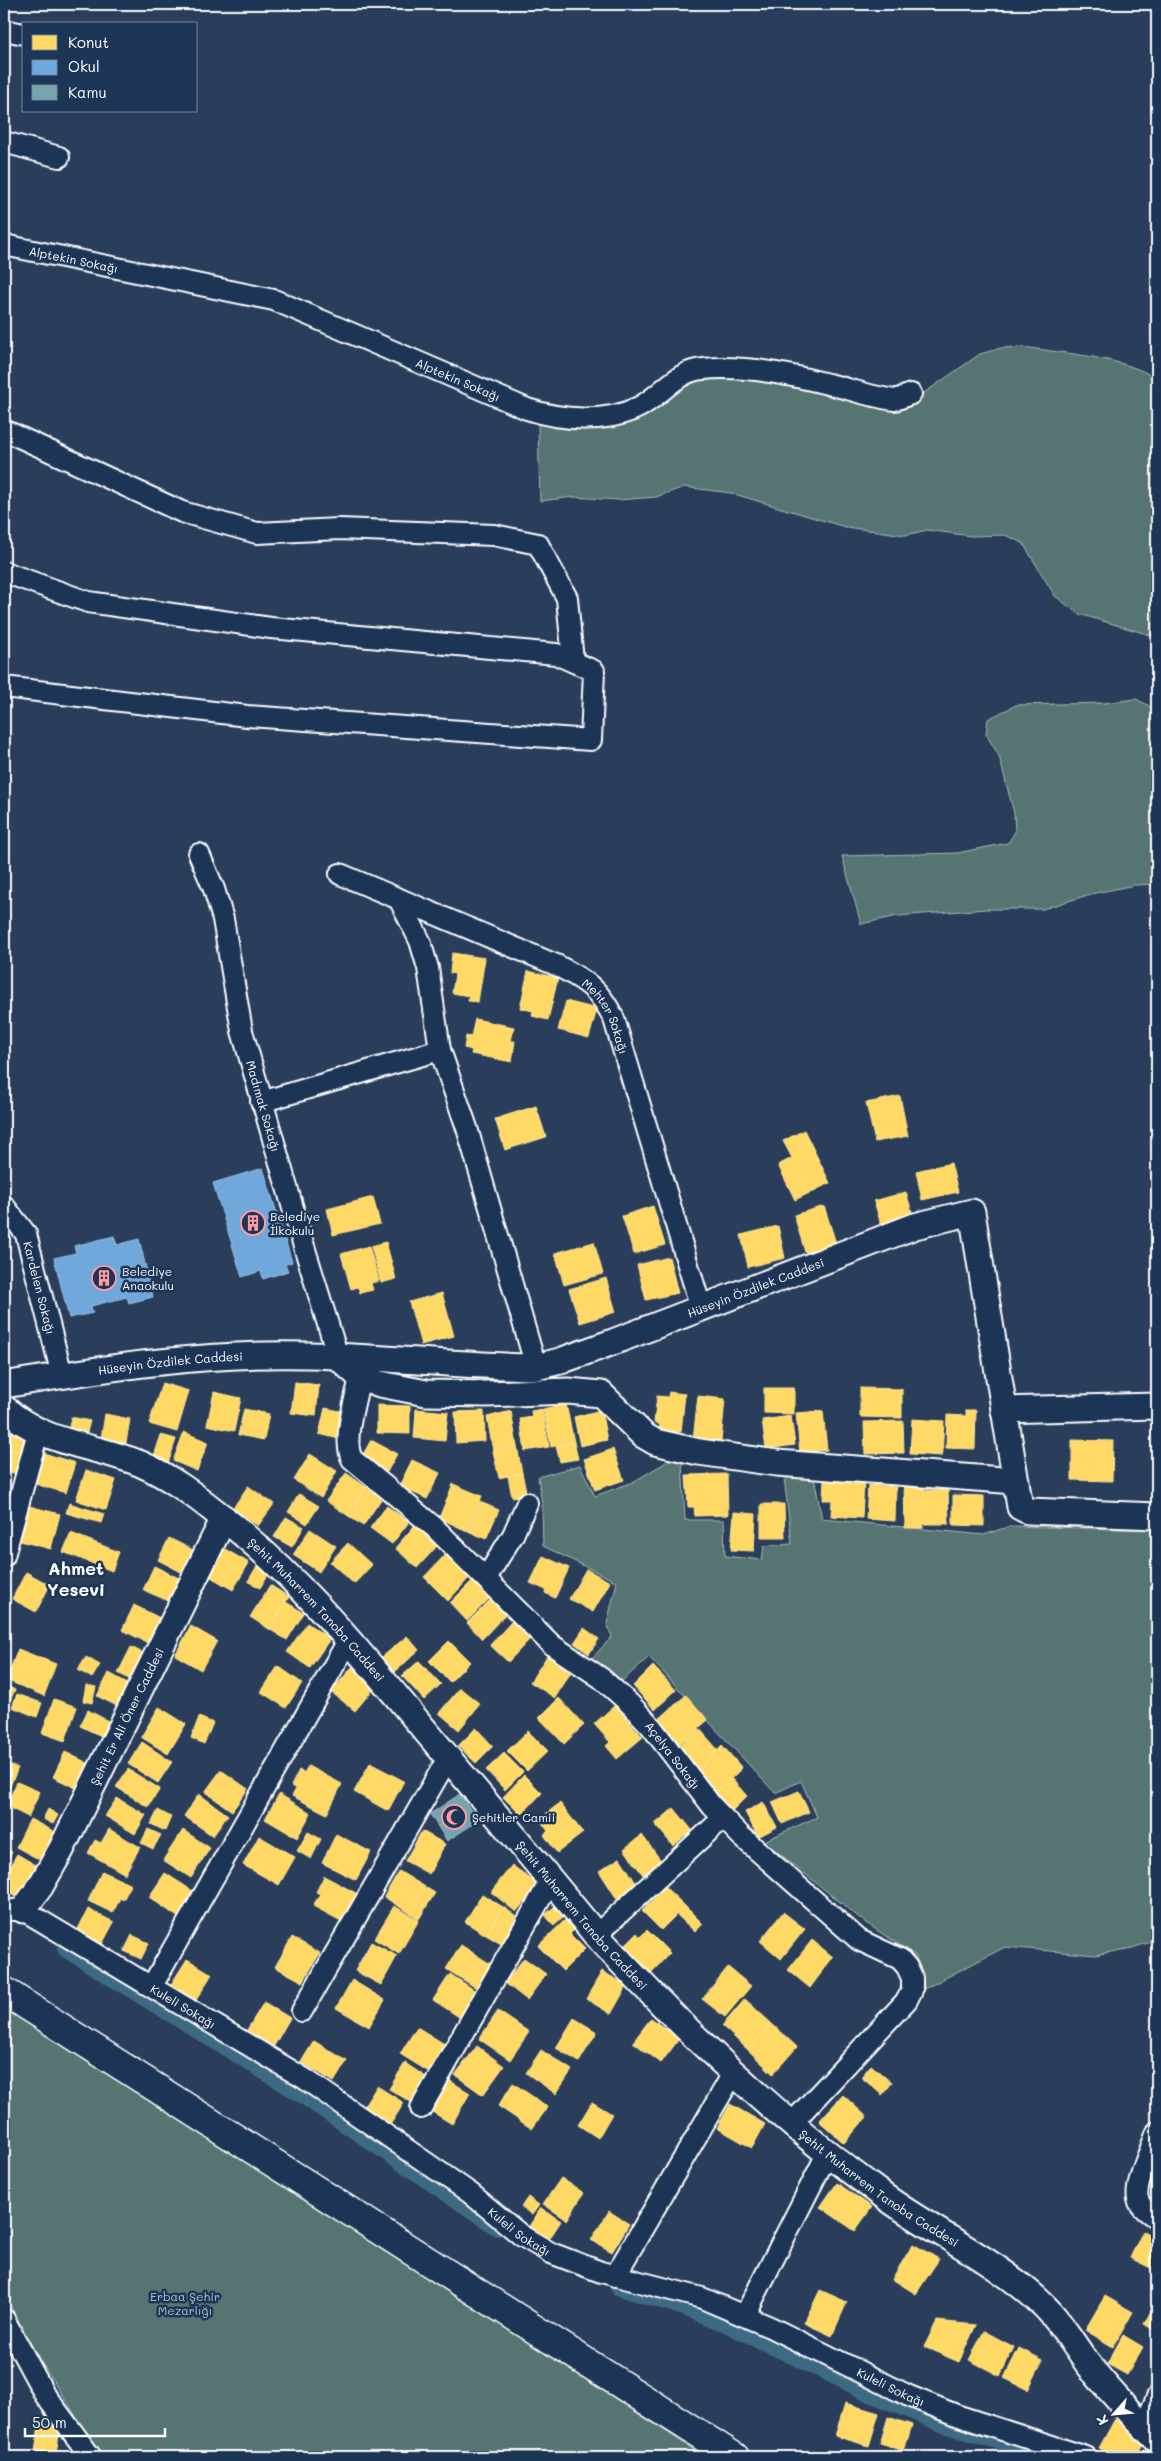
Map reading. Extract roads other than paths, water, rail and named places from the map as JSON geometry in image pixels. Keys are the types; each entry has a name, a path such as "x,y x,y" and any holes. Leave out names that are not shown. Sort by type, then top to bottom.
{"main road":[{"path":"4,1991 734,2457"}],"street":[{"path":"4,30 22,34"},
{"path":"4,142 59,157"},
{"name":"Alptekin Sokağı","path":"4,245 274,300 527,409 552,417 588,418 615,414 639,407 678,377 701,369 722,368 777,374 895,400 911,394"},
{"path":"4,430 182,512 257,533 339,530 494,536 538,544 567,598 573,661"},
{"path":"4,572 88,602 271,628 556,654 594,671 591,740 248,716 4,687"},
{"name":"Madımak Sokağı","path":"199,854 214,889 223,919 242,1031 261,1102 338,1357"},
{"name":"Mehter Sokağı","path":"340,874 556,966 582,979 602,997 614,1020 701,1308"},
{"path":"399,899 420,941 428,968 440,1050 467,1128 536,1367"},
{"path":"261,1102 440,1050"},
{"name":"Kardelen Sokağı","path":"4,1206 26,1234 62,1376"},
{"name":"Hüseyin Özdilek Caddesi","path":"4,1402 62,1376 215,1358 292,1355 536,1367 560,1361 915,1226 941,1218 972,1212 1020,1507 1028,1512 1157,1516"},
{"path":"338,1357 360,1377 380,1384 426,1393 593,1392 601,1394 642,1435 655,1442 672,1447 777,1462 1016,1481"},
{"name":"Açelya Sokağı","path":"360,1377 348,1438 349,1453 352,1459 434,1528 552,1645 601,1678 629,1703 723,1818 859,1940 900,1959 907,1967 912,1978 912,1990 907,2000 791,2124"},
{"name":"Şehit Muharrem Tanoba Caddesi","path":"4,1402 20,1422 38,1432 146,1467 182,1487 224,1518 283,1570 348,1639 596,1935 637,1980 791,2124 828,2154 882,2195 992,2265 1043,2304 1106,2386 1150,2433"},
{"path":"1004,1410 1157,1406"},
{"path":"4,1556 38,1432"},
{"path":"486,1578 513,1534 527,1503"},
{"name":"Şehit Er Ali Öner Caddesi","path":"13,1910 40,1887 61,1850 224,1518"},
{"path":"158,1977 348,1639"},
{"path":"302,2011 448,1758"},
{"path":"596,1935 723,1818"},
{"path":"421,2108 551,1880"},
{"name":"Kuleli Sokağı","path":"13,1910 305,2079 470,2193 522,2236 568,2260 615,2276 694,2295 745,2315 909,2396 956,2415 1086,2457"},
{"path":"615,2276 734,2072"},
{"path":"1157,2132 1138,2188 1138,2199 1141,2206 1157,2218"},
{"path":"745,2315 828,2154"},
{"path":"4,2319 45,2395 91,2457"},
{"path":"1150,2433 1157,2397"}],"waterway":[{"path":"67,1948 296,2089 498,2226"},
{"path":"620,2286 685,2306 726,2322 873,2393 947,2424 1051,2455"}],"place":[{"name":"Belediye İlkokulu","path":"253,1223"},
{"name":"Belediye Anaokulu","path":"104,1278"},
{"name":"Şehitler Camii","path":"454,1817"}],"district":[{"name":"Ahmet Yesevi","path":"76,1578"}],"park label":[{"name":"Erbaa Şehir Mezarlığı","path":"185,2303"}]}
